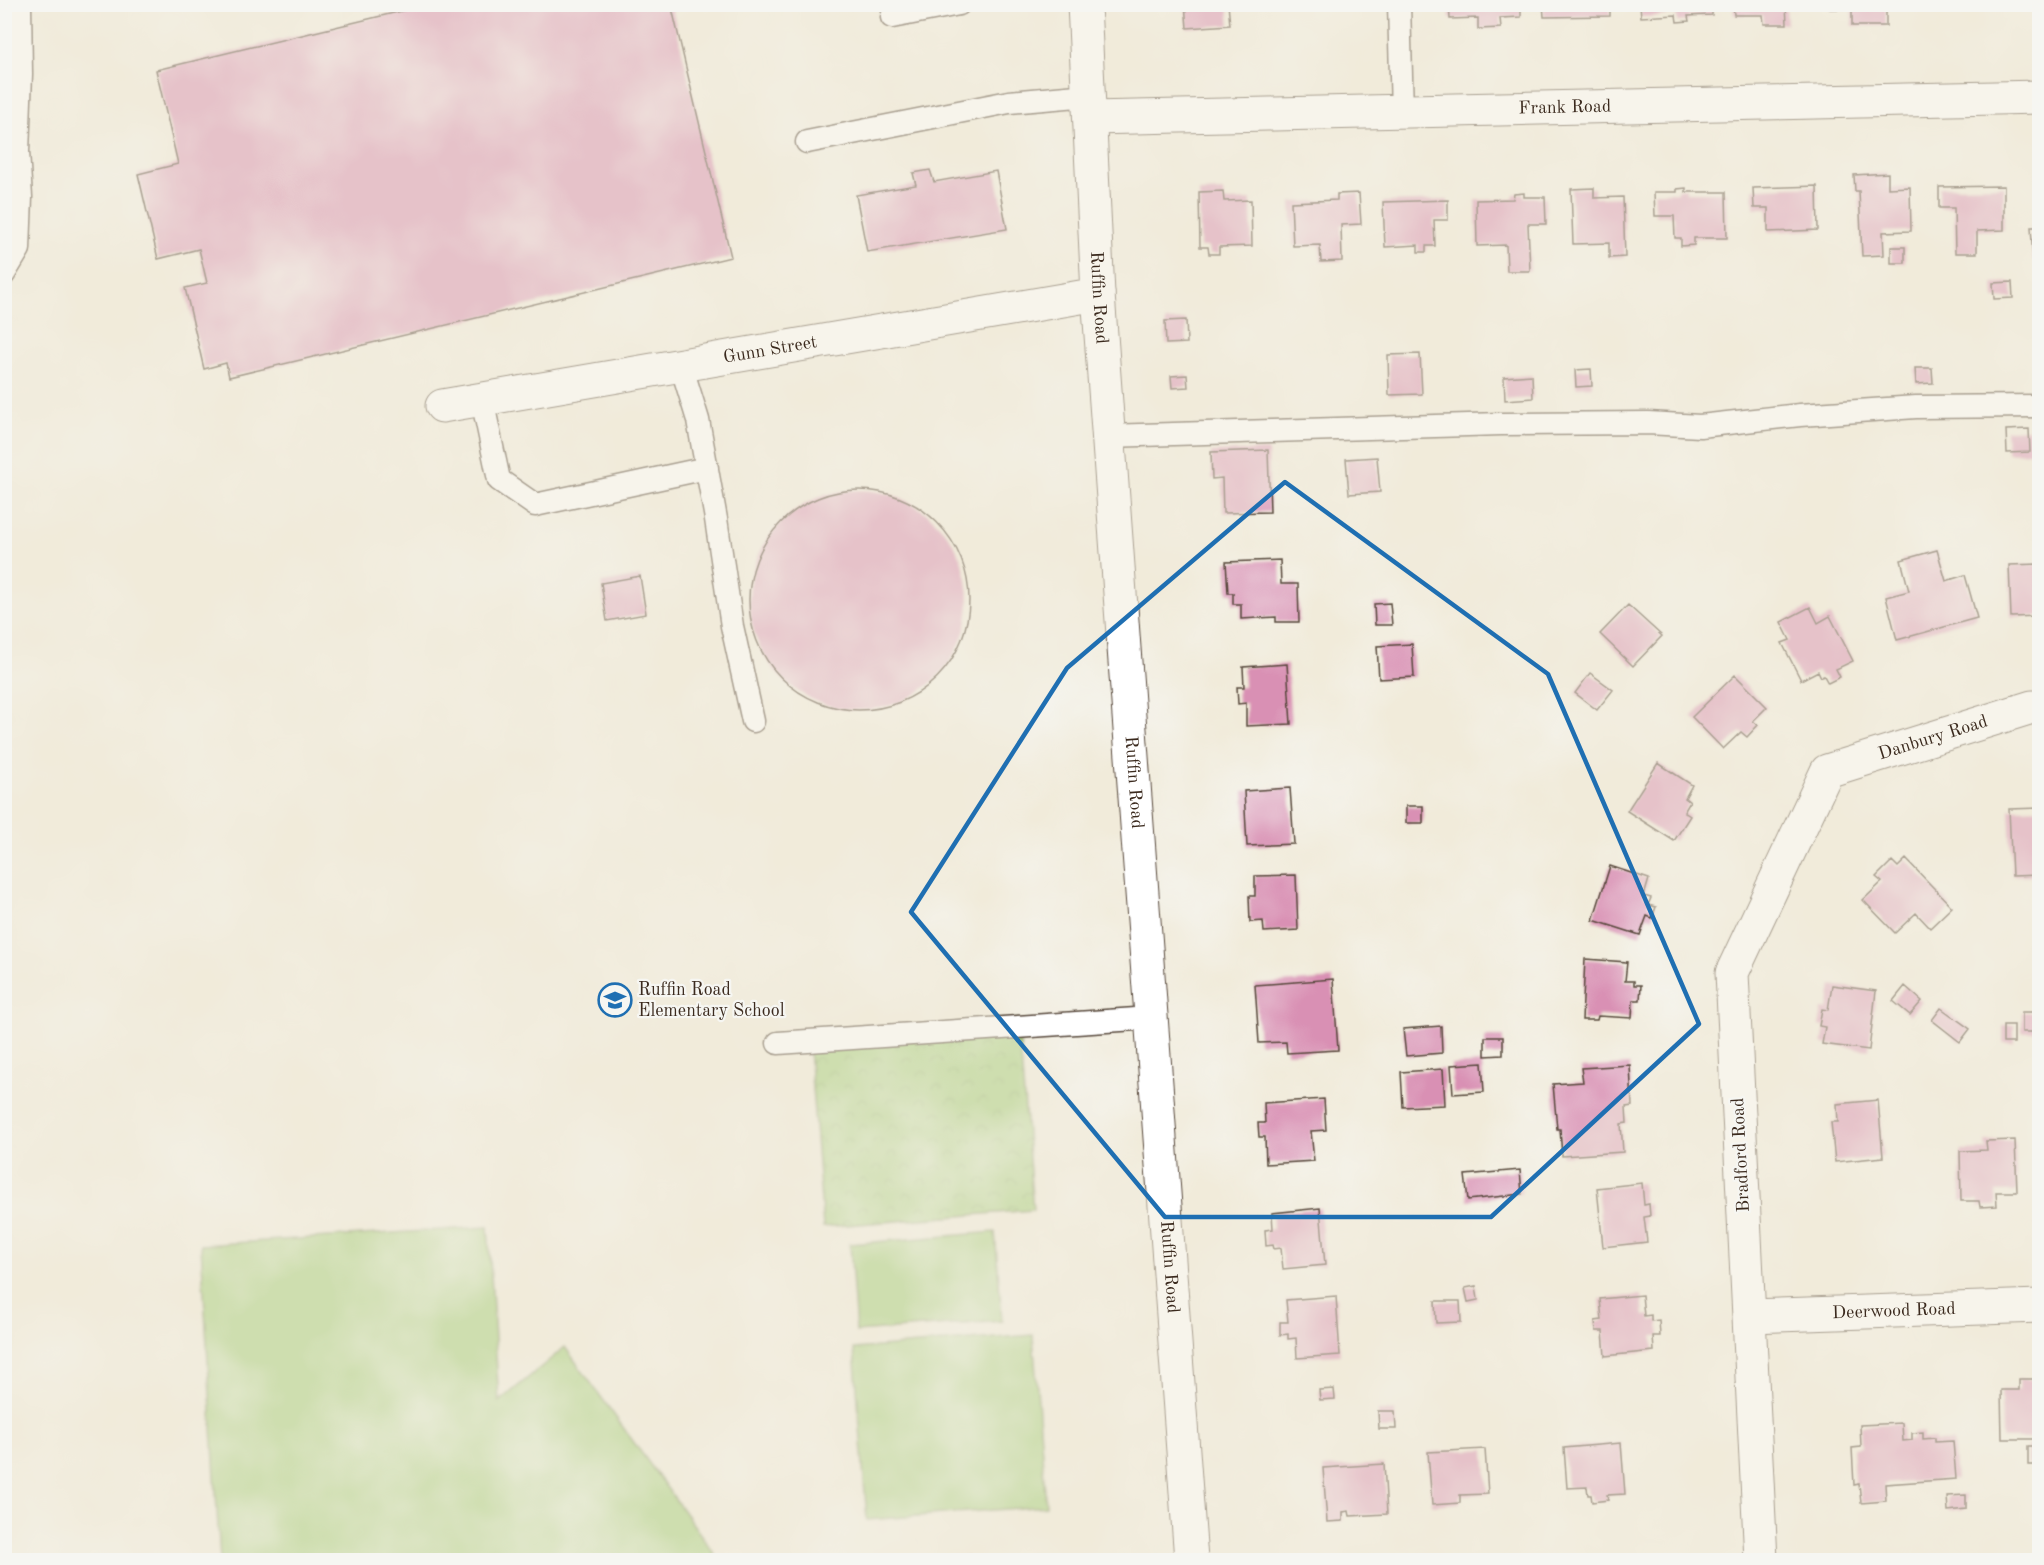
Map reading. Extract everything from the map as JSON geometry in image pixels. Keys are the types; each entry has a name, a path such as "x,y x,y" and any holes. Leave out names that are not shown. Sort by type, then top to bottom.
{"street":[{"name":"Ruffin Road","path":"1084,4 1098,294 1191,1560"},
{"name":"Frank Road","path":"1090,107 1402,112 2040,97"},
{"name":"Gunn Street","path":"442,406 1098,294"},
{"name":"Danbury Road","path":"1827,771 2032,707 2040,707"},
{"name":"Bradford Road","path":"1761,1560 1732,973 1827,771"},
{"name":"Deerwood Road","path":"1749,1316 2040,1306"}],"lane":[{"path":"4,274 19,249 21,197 11,154 13,47 20,4"},
{"path":"892,17 959,4"},
{"path":"1399,4 1402,112"},
{"path":"807,142 1009,102 1090,107"},
{"path":"681,365 698,420 732,626 753,721"},
{"path":"482,399 499,480 535,505 707,468"},
{"path":"1108,436 1500,424 1648,423 1700,426 1800,415 1916,407 2040,406"},
{"path":"778,1043 1151,1018"}],"highlighted area":[{"path":"1285,482 1548,674 1699,1024 1491,1217 1165,1217 911,912 1067,668"}],"green space":[{"path":"1018,1019 1033,1210 823,1227 808,1036"},
{"path":"488,1227 499,1402 565,1347 719,1560 220,1560 201,1245"},
{"path":"995,1232 1002,1321 856,1332 850,1244"},
{"path":"1033,1335 1046,1506 867,1520 854,1349"}],"building":[{"path":"431,4 671,4 731,257 229,377 226,363 204,369 185,288 207,283 199,249 158,259 138,174 178,164 156,70"},
{"path":"1185,4 1228,4 1230,25 1187,28"},
{"path":"1449,4 1521,4 1521,17 1500,18 1501,28 1478,29 1478,18 1450,19"},
{"path":"1543,4 1610,4 1610,16 1544,17"},
{"path":"1640,4 1712,4 1712,15 1688,16 1689,21 1677,22 1676,15 1641,17"},
{"path":"1733,4 1786,4 1787,24 1764,24 1763,15 1734,15"},
{"path":"1830,4 1902,4 1902,8 1886,8 1886,26 1852,26 1852,9 1830,9"},
{"path":"930,170 934,182 996,171 1007,229 867,252 856,195 916,185 913,173"},
{"path":"1888,173 1888,188 1910,187 1911,231 1883,232 1884,255 1862,256 1859,191 1855,191 1854,175"},
{"path":"1817,186 1818,230 1768,232 1768,208 1754,208 1753,188"},
{"path":"2004,186 2004,230 1977,231 1977,253 1955,253 1954,208 1939,208 1939,187"},
{"path":"1594,188 1594,198 1623,197 1625,257 1609,258 1609,243 1573,244 1571,189"},
{"path":"1686,188 1686,192 1726,192 1727,238 1694,238 1694,245 1681,246 1681,238 1675,238 1674,216 1655,216 1654,192 1677,192 1677,189"},
{"path":"1223,191 1224,201 1251,200 1252,246 1219,247 1219,254 1209,254 1208,247 1200,247 1199,192"},
{"path":"1359,193 1361,224 1341,225 1342,261 1321,262 1320,245 1293,246 1291,202 1337,200 1337,194"},
{"path":"1524,193 1524,197 1545,197 1546,224 1528,224 1530,271 1507,271 1506,245 1477,246 1476,200 1513,199 1514,194"},
{"path":"1448,200 1448,220 1434,220 1435,246 1426,246 1426,252 1418,252 1418,245 1385,247 1383,202"},
{"path":"2031,227 2040,227 2040,259 2033,260"},
{"path":"1891,247 1905,247 1905,263 1891,263"},
{"path":"2012,282 2013,298 1994,299 1993,283"},
{"path":"1186,320 1187,343 1166,344 1165,321"},
{"path":"1420,354 1422,394 1389,395 1388,355"},
{"path":"1915,368 1932,368 1933,383 1916,384"},
{"path":"1591,369 1592,386 1576,387 1575,370"},
{"path":"1187,375 1188,387 1172,388 1171,376"},
{"path":"1532,375 1533,398 1505,400 1504,377"},
{"path":"2029,429 2030,452 2007,453 2006,430"},
{"path":"1268,450 1270,512 1223,513 1222,478 1212,479 1211,452"},
{"path":"1377,457 1380,492 1349,494 1346,459"},
{"path":"848,490 870,490 901,498 920,508 937,522 951,539 961,558 967,578 969,600 967,622 961,642 951,661 937,678 920,692 891,706 870,710 848,710 827,706 807,697 789,685 774,670 753,632 749,611 749,589 753,568 762,548 774,530 789,515 827,494"},
{"path":"1937,550 1946,581 1965,575 1977,618 1897,640 1886,597 1909,591 1901,560"},
{"path":"1280,560 1281,584 1298,584 1299,622 1276,622 1276,617 1241,619 1241,604 1233,604 1233,593 1228,593 1226,562"},
{"path":"2040,564 2040,616 2011,617 2009,565"},
{"path":"640,576 646,614 607,621 601,583"},
{"path":"1390,603 1392,625 1375,625 1374,604"},
{"path":"1628,605 1662,636 1633,666 1600,634"},
{"path":"1810,607 1818,623 1830,616 1853,661 1836,669 1840,677 1828,683 1818,671 1801,680 1782,643 1790,640 1781,622"},
{"path":"1412,644 1414,677 1379,679 1377,646"},
{"path":"1287,664 1291,724 1246,726 1246,703 1238,704 1237,687 1244,687 1243,667"},
{"path":"1590,673 1613,690 1597,710 1575,693"},
{"path":"1735,675 1767,707 1753,721 1758,725 1747,737 1741,732 1723,749 1692,717"},
{"path":"1658,763 1692,785 1685,798 1690,802 1684,812 1690,816 1674,841 1627,811"},
{"path":"1290,788 1294,844 1247,846 1244,791"},
{"path":"1406,806 1423,806 1423,823 1406,823"},
{"path":"2040,808 2040,875 2012,876 2009,809"},
{"path":"1906,859 1952,907 1930,928 1916,913 1895,933 1863,900 1882,882 1876,877 1892,861 1898,867"},
{"path":"1610,866 1649,879 1644,896 1651,898 1648,905 1656,907 1652,918 1647,916 1640,935 1593,920"},
{"path":"1296,875 1298,930 1264,932 1263,921 1250,922 1249,896 1255,896 1255,876"},
{"path":"1585,959 1627,962 1625,981 1634,981 1634,985 1641,985 1640,1000 1633,1000 1632,1018 1598,1016 1597,1020 1582,1020"},
{"path":"1333,979 1338,1050 1287,1053 1286,1042 1259,1043 1255,985"},
{"path":"1832,985 1876,991 1869,1050 1822,1044 1825,1027 1819,1026 1822,1009 1828,1010"},
{"path":"1905,986 1922,1001 1910,1015 1893,1001"},
{"path":"1941,1008 1970,1029 1960,1042 1932,1020"},
{"path":"2022,1012 2040,1012 2040,1032 2022,1032"},
{"path":"2003,1025 2014,1025 2014,1043 2003,1043"},
{"path":"1441,1026 1442,1053 1406,1056 1403,1029"},
{"path":"1485,1037 1503,1037 1503,1055 1485,1056"},
{"path":"1482,1063 1484,1092 1453,1094 1451,1065"},
{"path":"1630,1065 1632,1106 1626,1107 1627,1123 1621,1124 1623,1152 1562,1156 1553,1084 1583,1082 1581,1068"},
{"path":"1443,1069 1445,1105 1403,1107 1401,1072"},
{"path":"1324,1099 1326,1130 1311,1131 1314,1161 1266,1164 1265,1137 1259,1137 1258,1123 1265,1123 1264,1103"},
{"path":"1878,1100 1883,1157 1835,1162 1831,1122 1838,1122 1837,1104"},
{"path":"2015,1140 2017,1192 1996,1192 1997,1206 1980,1207 1979,1201 1961,1201 1960,1151 1987,1150 1986,1141"},
{"path":"1520,1170 1522,1194 1468,1200 1465,1175"},
{"path":"1642,1183 1644,1205 1649,1204 1650,1216 1644,1217 1647,1242 1603,1247 1597,1188"},
{"path":"1320,1208 1325,1265 1283,1269 1281,1248 1274,1249 1273,1245 1266,1246 1265,1230 1273,1229 1272,1213"},
{"path":"1476,1286 1478,1300 1468,1302 1465,1288"},
{"path":"1642,1295 1644,1316 1651,1315 1651,1321 1659,1320 1660,1336 1653,1336 1654,1351 1605,1356 1603,1331 1596,1331 1595,1321 1602,1320 1600,1299"},
{"path":"1336,1296 1340,1355 1297,1358 1296,1338 1288,1339 1288,1334 1280,1335 1280,1322 1288,1322 1286,1300"},
{"path":"1435,1301 1460,1301 1461,1322 1436,1323"},
{"path":"2019,1379 2038,1379 2040,1439 2002,1439 2001,1390 2019,1390"},
{"path":"1334,1389 1335,1399 1320,1400 1319,1390"},
{"path":"1378,1411 1395,1411 1396,1429 1379,1429"},
{"path":"1902,1423 1903,1441 1912,1440 1912,1433 1923,1432 1923,1439 1935,1438 1935,1442 1953,1441 1956,1479 1885,1484 1886,1501 1861,1503 1859,1484 1854,1485 1852,1448 1861,1447 1860,1425"},
{"path":"1621,1443 1625,1494 1607,1495 1608,1500 1592,1502 1587,1487 1567,1488 1564,1448"},
{"path":"2028,1446 2040,1446 2040,1465 2028,1465"},
{"path":"1485,1449 1488,1494 1460,1495 1460,1503 1432,1505 1428,1452"},
{"path":"1384,1464 1387,1514 1350,1516 1349,1511 1343,1512 1343,1521 1327,1522 1323,1468"},
{"path":"1966,1495 1966,1509 1948,1511 1947,1496"},
{"path":"967,1556 967,1560 927,1560 927,1558"}],"place":[{"name":"Ruffin Road Elementary School","path":"615,1000"}]}
